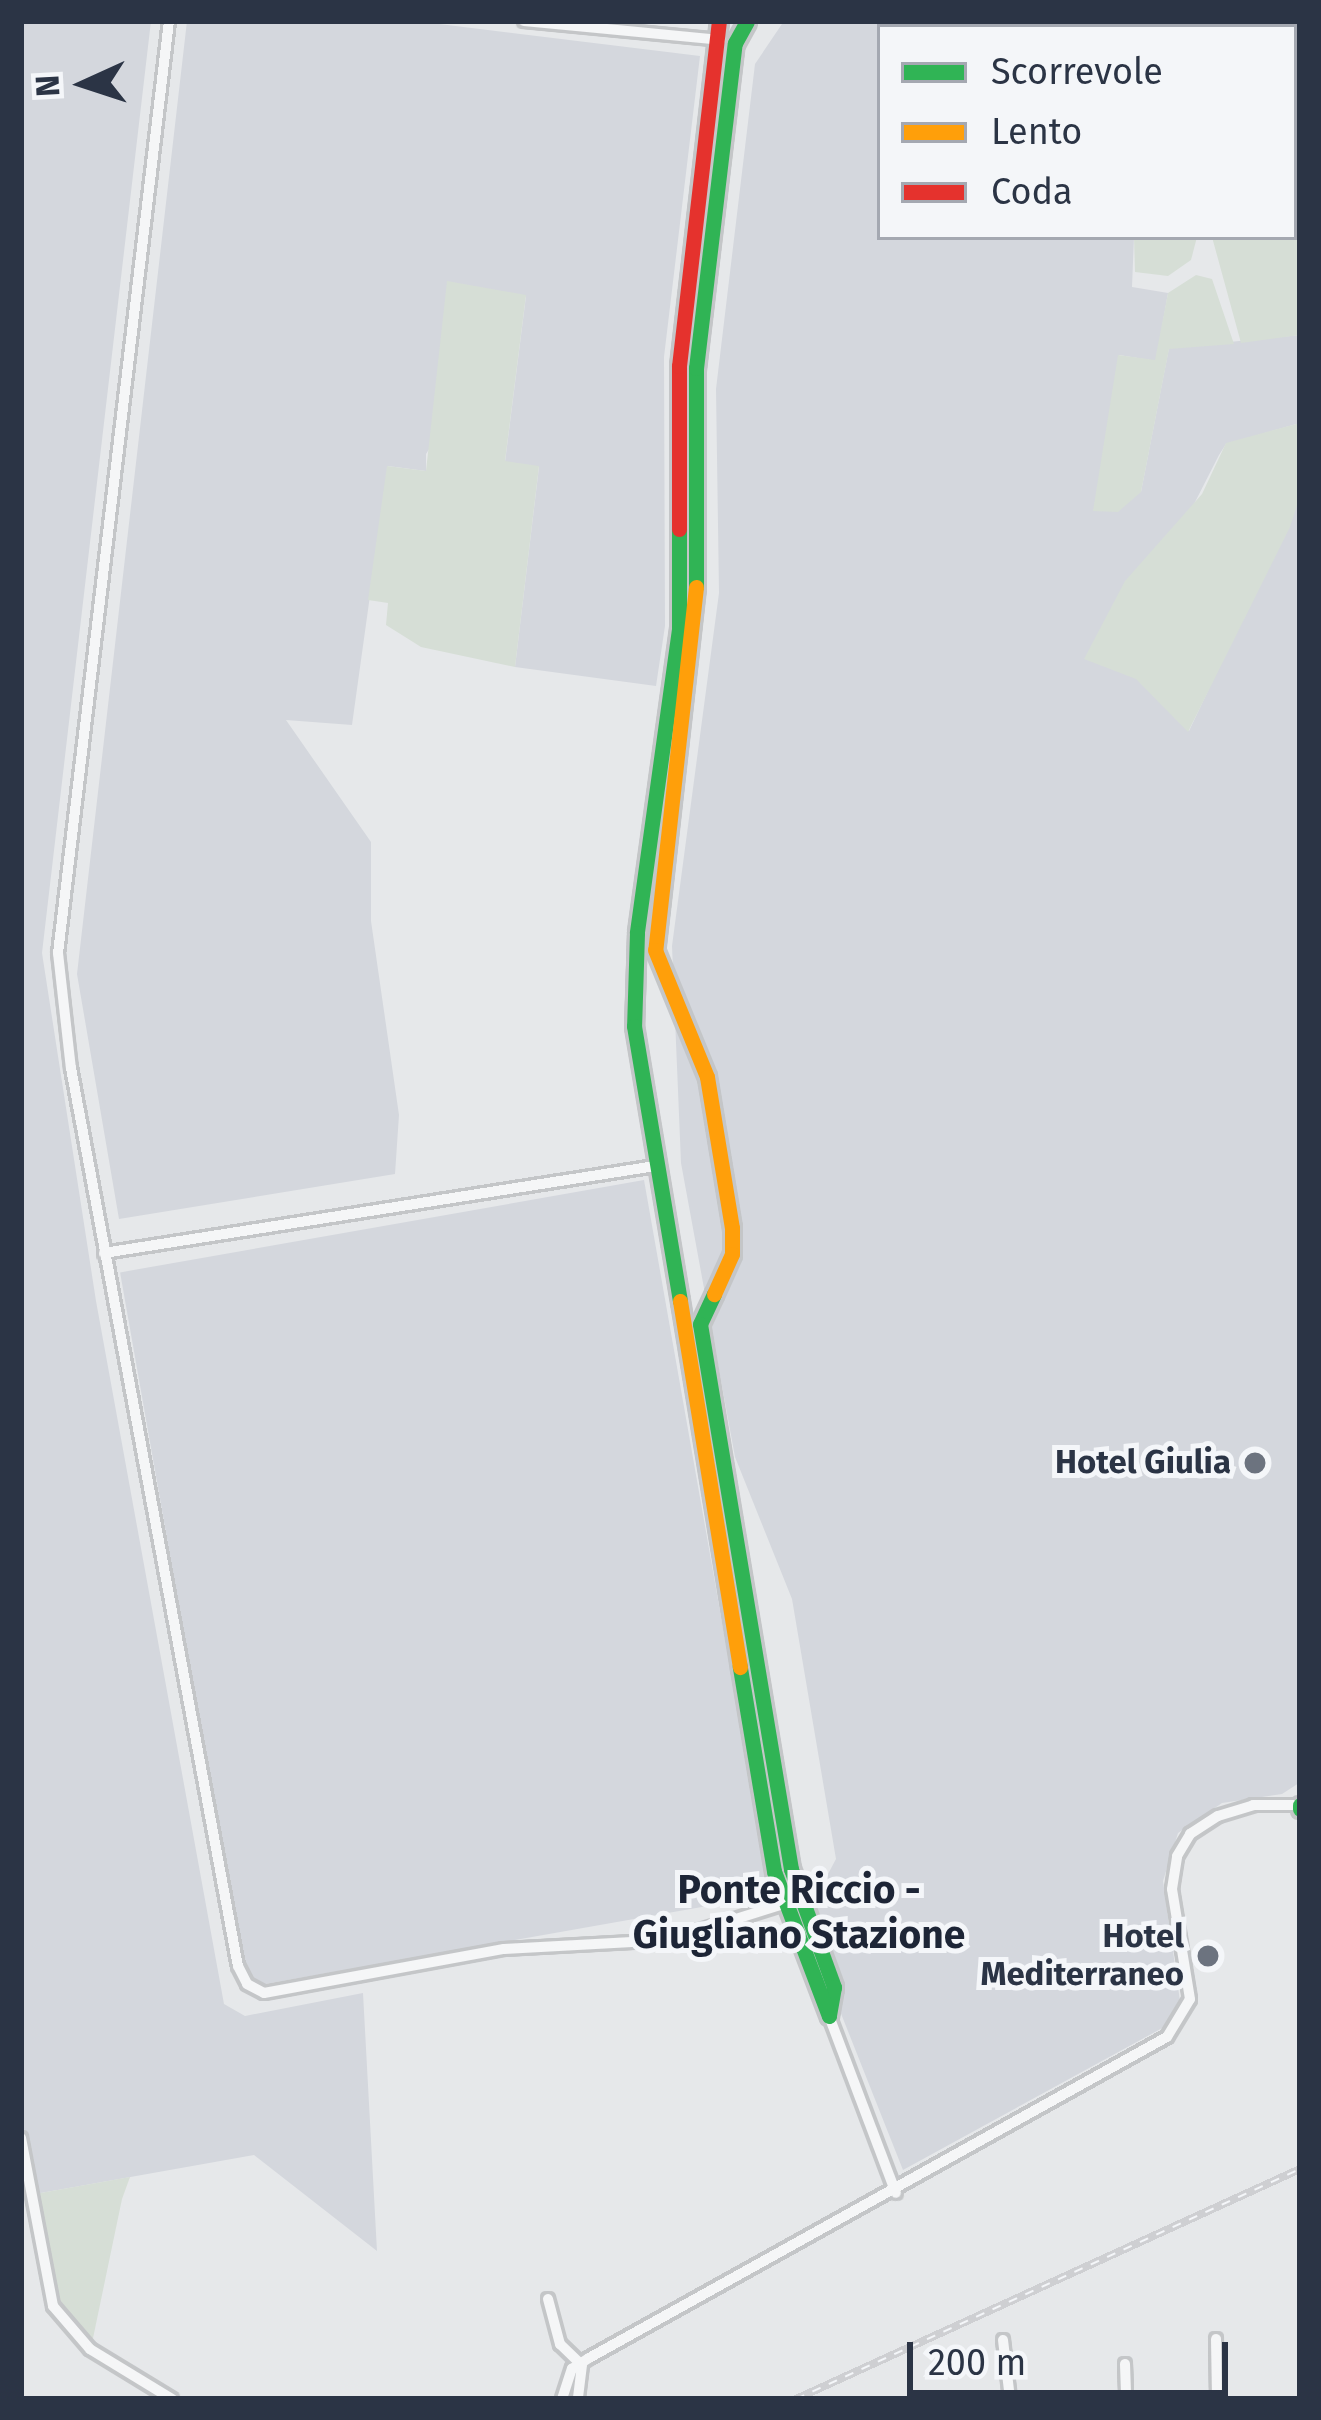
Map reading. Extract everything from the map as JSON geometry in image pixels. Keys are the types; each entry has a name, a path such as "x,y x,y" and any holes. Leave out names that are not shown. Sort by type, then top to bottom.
{"street":[{"path":"169,21 58,952 104,1253 247,1984 264,1993 504,1949 669,1940 801,1898"},
{"path":"524,21 735,43"},
{"path":"719,21 679,366 679,629 634,963 634,1026 783,1904 896,2193"},
{"path":"747,21 735,43 696,368 696,632 654,938 707,1077 733,1228 732,1254 700,1324 801,1898 834,1987 829,2016"},
{"path":"104,1253 655,1166"},
{"path":"562,2399 572,2369 896,2193 1180,2024 1190,1999 1172,1888 1178,1856 1190,1834 1218,1816 1252,1805 1300,1806"},
{"path":"21,2138 53,2306 90,2349 172,2399"},
{"path":"548,2299 560,2344 582,2365"},
{"path":"1216,2339 1217,2399"},
{"path":"1004,2340 1010,2399"},
{"path":"1125,2364 1126,2399"},
{"path":"578,2399 582,2365"}],"shaded area":[{"path":"21,21 151,21 42,953 96,1301 224,2004 245,2016 363,1993 377,2251 254,2155 35,2194 21,2111"},
{"path":"187,21 415,21 700,56 664,357 665,626 656,686 515,667 539,467 505,462 526,296 426,454 426,471 388,466 352,725 286,720 371,842 371,921 399,1115 395,1174 119,1219 77,974"},
{"path":"784,21 954,24 877,24 877,240 1134,240 1132,287 1168,293 1156,361 1119,355 1141,492 1169,348 1300,335 1300,423 1226,444 1193,506 1136,678 1189,731 1300,496 1299,1783 1282,1794 1222,1803 1178,1833 1163,1881 1180,2001 1175,2021 903,2170 838,2006 842,1984 812,1904 836,1859 792,1599 735,1457 681,1163 672,946 719,593 716,389 755,64"},
{"path":"1300,21 1300,335 1241,343 1213,240 1297,240 1297,24 1168,24"},
{"path":"1134,240 1196,240 1191,260 1168,276 1135,272"},
{"path":"1196,275 1212,279 1234,344 1169,349 1141,492 1118,512 1093,511 1118,355 1155,360 1168,293"},
{"path":"447,281 526,295 505,461 539,466 515,667 421,647 386,625 388,603 368,600 387,466 426,471"},
{"path":"1300,423 1300,496 1290,527 1188,732 1136,679 1084,659 1125,581 1202,494 1226,443"},
{"path":"644,1180 770,1895 246,1987 120,1272"},
{"path":"130,2177 92,2343 55,2297 35,2194"}],"railway":[{"path":"796,2399 1300,2169"}],"traffic: fast":[{"path":"696,587 696,368 735,43 747,21"},
{"path":"679,529 679,629 637,933 634,1026 680,1301"},
{"path":"714,1294 700,1324 791,1869 834,1987 829,2016 774,1871 740,1667"}],"traffic: slow":[{"path":"696,587 655,950 707,1077 732,1228 732,1254 714,1294"},
{"path":"680,1301 740,1667"}],"traffic: jam":[{"path":"679,529 679,366 719,21"}],"place":[{"name":"Hotel Giulia","path":"1255,1463"},
{"name":"Hotel Mediterraneo","path":"1208,1956"}],"district":[{"name":"Ponte Riccio - Giugliano Stazione","path":"799,1914"}]}
